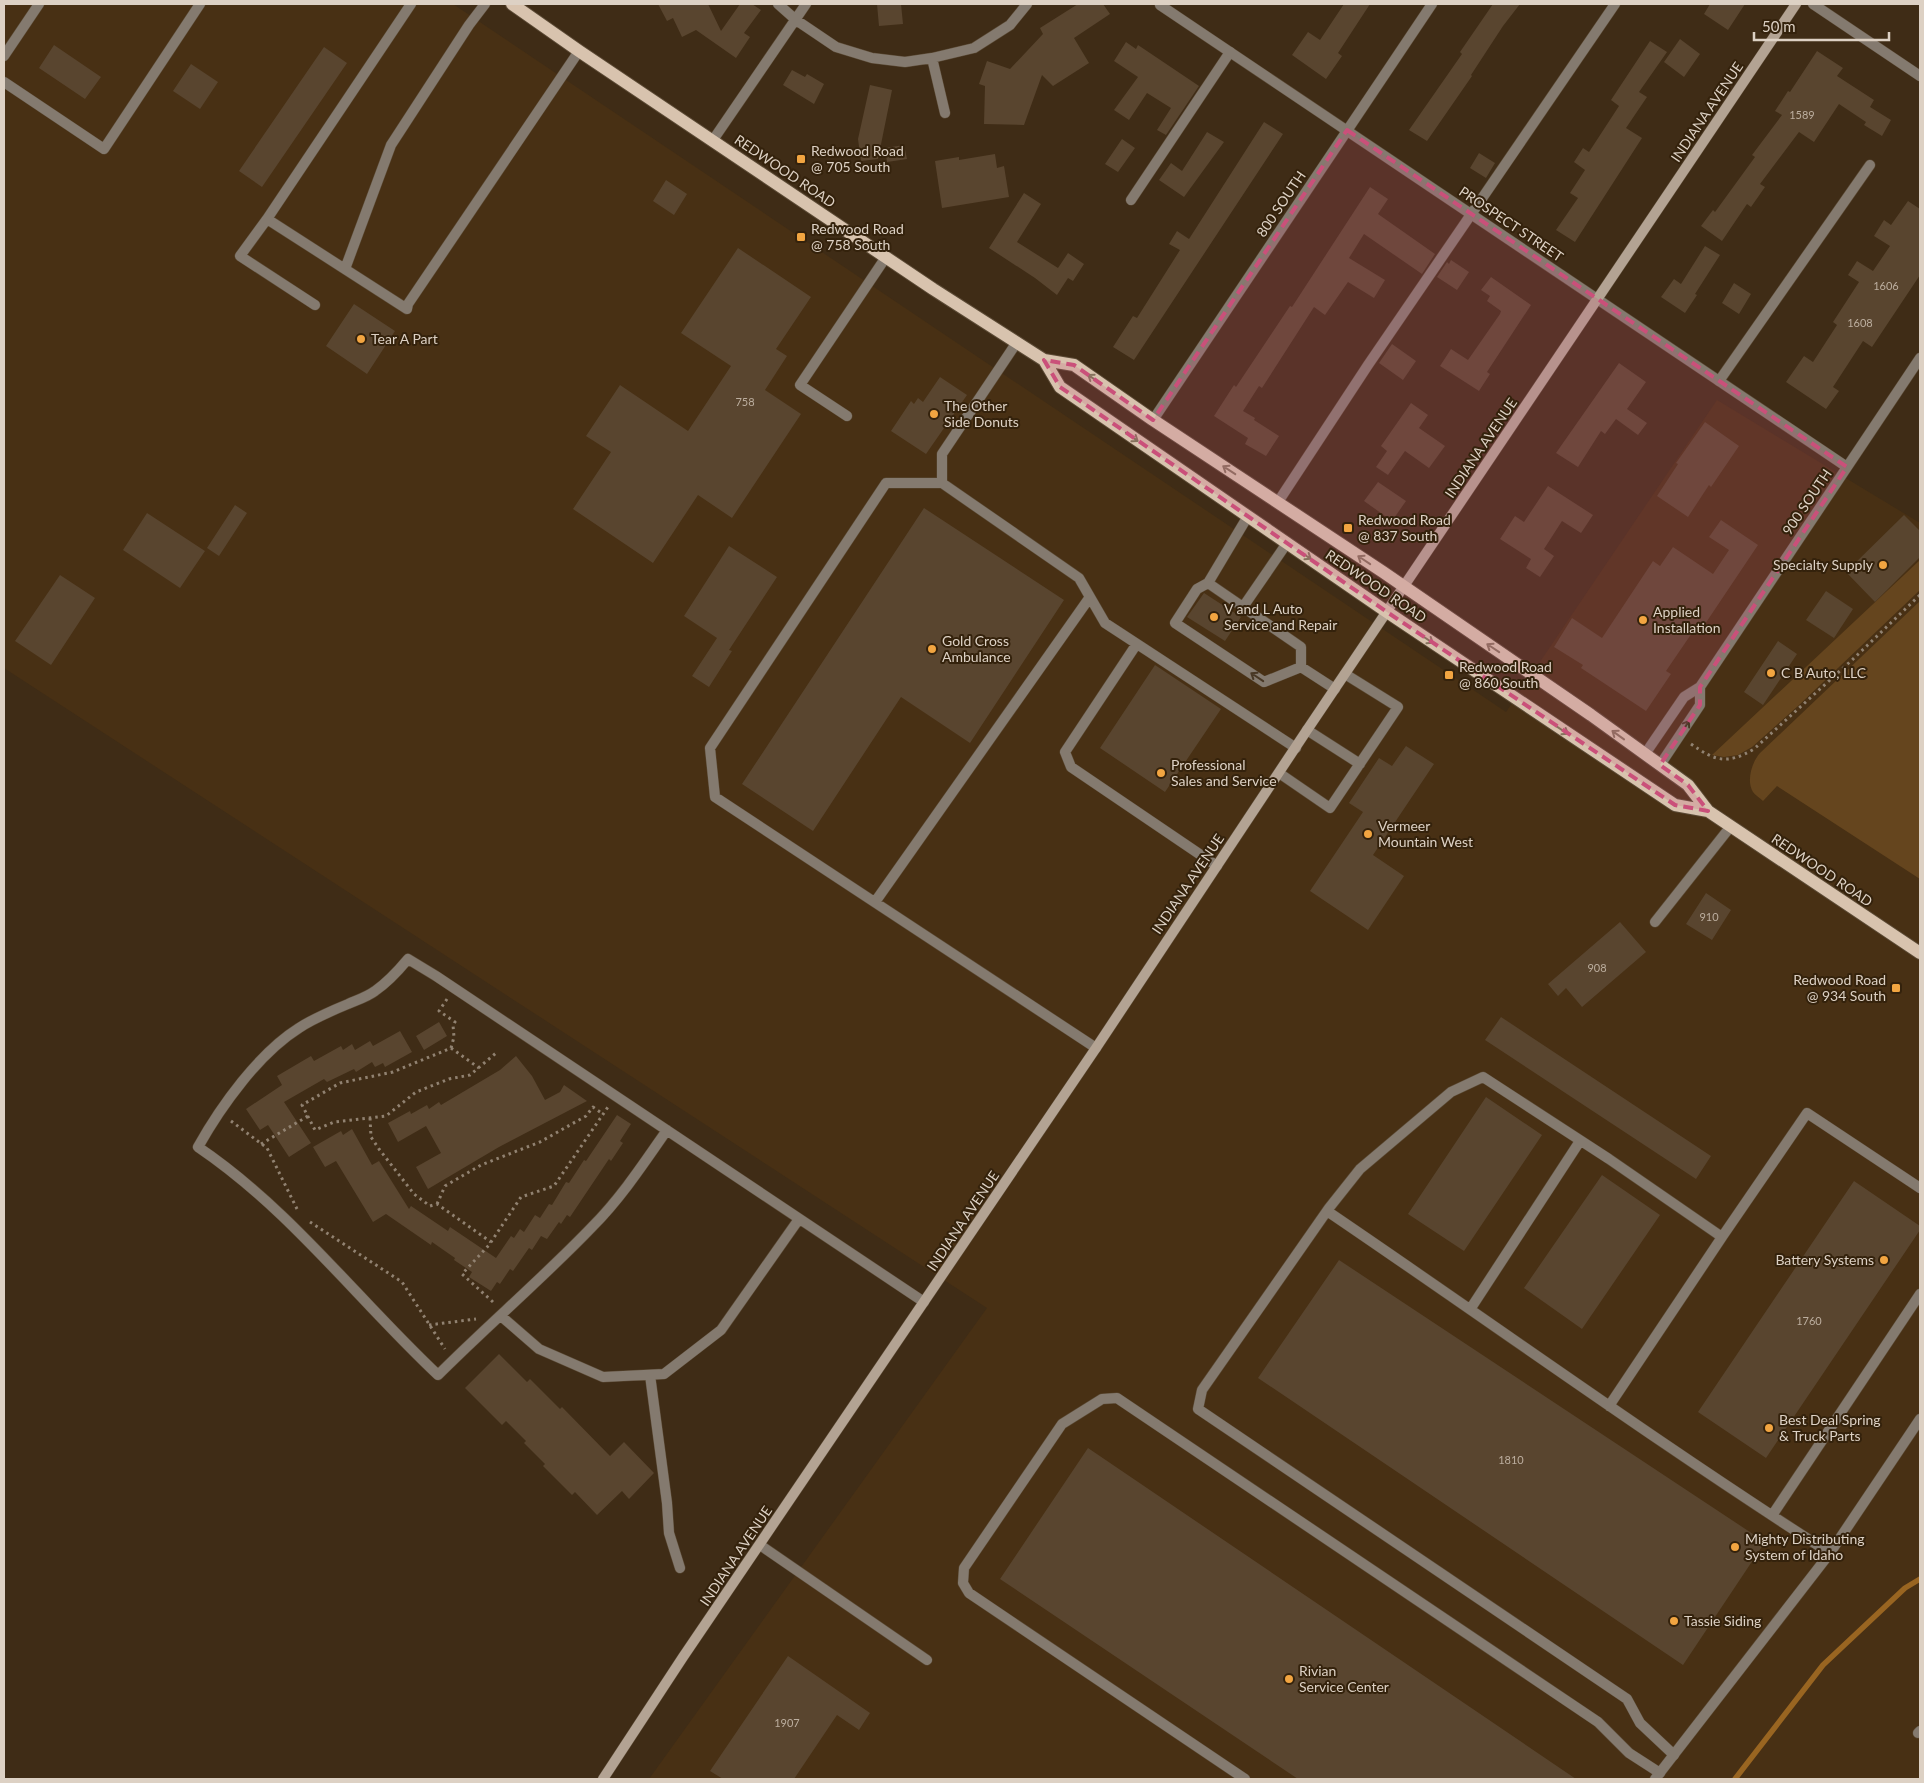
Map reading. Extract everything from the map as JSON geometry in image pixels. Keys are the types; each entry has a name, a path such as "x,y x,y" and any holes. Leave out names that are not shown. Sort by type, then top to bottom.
{"main road":[{"name":"REDWOOD ROAD","path":"512,4 886,257 1044,360 1074,365 1153,420 1278,502 1645,754 1688,785 1708,811 1920,953"},
{"name":"REDWOOD ROAD","path":"1044,360 1060,387 1387,612 1675,805 1708,811"}],"street":[{"path":"4,56 39,4"},
{"path":"4,82 104,148 200,4"},
{"path":"314,305 240,256 267,219 411,4"},
{"path":"345,269 392,145 469,25 486,4"},
{"path":"778,4 796,20 836,47 872,58 905,62 974,48 1010,26 1027,4"},
{"path":"713,140 806,4"},
{"name":"PROSPECT STREET","path":"1160,4 1847,467"},
{"name":"800 SOUTH","path":"1153,420 1432,4"},
{"path":"1278,502 1471,214 1615,4"},
{"name":"INDIANA AVENUE","path":"603,1779 683,1657 1096,1048 1307,730 1796,4"},
{"path":"1812,4 1920,76"},
{"path":"267,219 406,309 579,51"},
{"path":"1131,200 1230,52"},
{"path":"932,58 945,113"},
{"path":"1719,381 1870,165"},
{"path":"847,416 800,385 886,257"},
{"path":"942,482 942,454 1017,342"},
{"name":"900 SOUTH","path":"1645,754 1684,697 1700,687 1920,358"},
{"path":"1096,1048 715,797 710,748 886,483 942,482 1079,578 1105,623 1296,748"},
{"path":"1248,516 1208,583 1197,590 1176,623 1264,682 1301,667"},
{"path":"1243,607 1287,543"},
{"path":"1208,583 1301,647 1301,667"},
{"path":"875,902 1090,597"},
{"path":"1136,644 1065,752 1071,766 1217,866"},
{"path":"1301,667 1335,689"},
{"path":"1279,773 1330,808 1398,707 1345,674"},
{"name":"900 SOUTH","path":"1660,765 1700,705 1700,687"},
{"path":"1307,730 1360,764"},
{"path":"1655,922 1731,826"},
{"path":"667,1130 635,1176 594,1226 501,1316 474,1338 438,1375 410,1349 278,1210 220,1162 198,1147 209,1128 254,1067 268,1052 298,1028 328,1012 374,993 408,959 667,1130 924,1302"},
{"path":"1674,1755 1640,1723 1627,1699 1198,1409 1202,1390 1327,1211 1360,1169 1450,1092 1483,1077 1722,1237"},
{"path":"1608,1406 1807,1112 1920,1188"},
{"path":"1471,1308 1580,1141"},
{"path":"1327,1211 1471,1308 1608,1406 1830,1553"},
{"path":"501,1316 539,1349 603,1377 664,1374 721,1330 799,1219"},
{"path":"1773,1514 1920,1294"},
{"path":"650,1375 667,1503 669,1533 680,1568"},
{"path":"1245,1779 969,1594 963,1583 964,1568 1062,1424 1102,1399 1117,1398 1598,1722 1629,1753 1658,1776 1830,1553 1920,1419"},
{"path":"760,1546 927,1660"}],"path":[{"path":"1691,744 1719,760 1736,758 1754,749 1920,595"},
{"path":"439,1011 455,1022 453,1025 454,1037 451,1048"},
{"path":"451,1048 479,1068"},
{"path":"451,1048 393,1072 340,1083 302,1105 316,1130 334,1122 386,1116 416,1092 449,1079 470,1075 496,1053"},
{"path":"488,1308 494,1302 462,1274 491,1242 521,1197 554,1186 609,1105"},
{"path":"437,1204 445,1186 481,1165 540,1142 586,1116 593,1106 603,1114"},
{"path":"261,1144 308,1116"},
{"path":"370,1118 371,1137 414,1194 430,1206 437,1204"},
{"path":"229,1120 267,1148 297,1211"},
{"path":"437,1204 491,1242"},
{"path":"309,1220 402,1282 446,1350"},
{"path":"429,1325 477,1319 482,1313"}],"highlighted area":[{"path":"1347,130 1847,467 1700,687 1700,705 1660,765 1688,785 1708,811 1675,805 1387,612 1060,387 1044,360 1074,365 1153,420"}],"shaded area":[{"path":"4,4 453,4 1506,712 1717,400 1920,523 1920,1779 649,1779 987,1308 4,668"},
{"path":"1920,560 1920,590 1798,706 1752,747 1738,755 1724,757 1712,755"},
{"path":"1920,601 1920,879 1777,786 1763,801 1753,792 1750,777 1752,766 1760,753"}],"building":[{"path":"658,4 708,4 721,31 740,4 752,4 761,10 744,33 750,37 736,58 696,30 682,37 673,18 667,21"},
{"path":"877,4 901,4 903,24 879,26"},
{"path":"1078,4 1103,4 1110,14 1074,38 1089,63 1053,86 1042,75 1024,125 984,124 985,86 979,84 987,61 1010,69 1043,34 1040,28"},
{"path":"1344,4 1370,4 1338,53 1342,56 1326,79 1292,55 1308,32 1320,40"},
{"path":"1493,4 1520,4 1503,26 1472,76 1427,141 1409,130 1462,54 1460,52"},
{"path":"1710,4 1745,4 1728,30 1704,14"},
{"path":"1680,39 1700,54 1684,77 1664,62"},
{"path":"1650,41 1667,52 1639,92 1647,97 1626,128 1642,138 1575,242 1556,230 1578,198 1570,193 1585,170 1574,162 1583,148 1589,152 1619,106 1611,100"},
{"path":"1126,42 1136,49 1138,45 1199,86 1166,135 1157,130 1171,108 1147,93 1129,120 1114,110 1138,77 1114,61"},
{"path":"54,45 101,77 85,99 39,68"},
{"path":"324,47 347,63 262,187 239,171"},
{"path":"1817,51 1843,68 1837,76 1874,100 1870,107 1891,120 1882,136 1864,125 1866,122 1839,104 1814,142 1799,132 1760,184 1765,187 1751,207 1747,204 1722,241 1701,226 1713,210 1715,212 1755,157 1752,155 1782,115 1775,111"},
{"path":"191,64 218,82 200,109 173,91"},
{"path":"792,70 805,77 807,74 824,84 814,104 783,85"},
{"path":"870,85 892,90 878,159 861,161 858,139"},
{"path":"1264,122 1283,134 1134,360 1113,347 1133,316 1137,318 1180,250 1169,244 1177,231 1189,239"},
{"path":"1207,132 1224,142 1184,197 1159,180 1171,163 1182,171"},
{"path":"1122,139 1135,148 1118,172 1105,164"},
{"path":"904,145 907,159 887,162 885,148"},
{"path":"1479,153 1495,163 1486,178 1470,168"},
{"path":"995,154 997,168 1004,166 1009,197 942,208 935,161 959,157 959,160"},
{"path":"666,180 687,194 674,215 653,201"},
{"path":"1370,187 1388,199 1378,214 1435,254 1422,274 1364,234 1349,258 1385,280 1374,298 1348,282 1325,315 1314,307 1262,388 1259,386 1243,411 1279,436 1266,456 1245,444 1248,438 1214,416 1234,385 1236,387 1290,306 1292,307"},
{"path":"1024,193 1041,204 1017,242 1058,268 1068,253 1084,264 1073,281 1068,278 1057,295 989,248"},
{"path":"1908,201 1920,209 1920,275 1872,347 1863,341 1833,387 1839,391 1826,409 1786,382 1804,356 1813,362 1837,325 1833,322 1859,282 1848,275 1857,261 1873,271 1890,246 1874,236 1884,220 1891,225"},
{"path":"1705,246 1720,255 1685,313 1661,297 1674,279 1681,284"},
{"path":"738,248 811,297 776,349 787,356 765,390 801,414 732,518 698,495 653,563 573,509 611,452 586,436 620,385 688,431 731,366 681,333"},
{"path":"1451,260 1469,272 1457,290 1437,277 1447,262 1449,264"},
{"path":"1491,277 1531,305 1487,372 1490,374 1479,391 1440,366 1451,349 1468,360 1500,314 1501,311 1487,301 1490,296 1481,290"},
{"path":"1734,283 1751,294 1739,314 1722,303"},
{"name":"Tear A Part","path":"354,304 395,331 367,374 326,346"},
{"path":"1392,344 1416,361 1403,380 1379,363"},
{"path":"1619,363 1646,382 1627,409 1647,423 1638,435 1616,419 1605,434 1601,431 1578,467 1556,453"},
{"path":"940,377 967,395 926,454 891,431 911,401 914,404 918,398 923,402"},
{"path":"1411,403 1428,415 1419,428 1445,446 1429,468 1405,451 1388,475 1376,467 1387,451 1381,446"},
{"path":"1705,422 1739,446 1711,487 1709,485 1688,517 1657,496 1678,464 1676,463"},
{"path":"1378,482 1406,501 1392,521 1364,501"},
{"path":"1548,486 1593,515 1581,533 1562,521 1544,549 1554,556 1540,577 1526,568 1531,559 1500,539 1515,516 1524,522"},
{"path":"235,505 247,513 219,556 207,548"},
{"name":"Gold Cross Ambulance","path":"924,508 1064,600 970,743 901,697 813,831 742,784"},
{"path":"147,513 205,551 180,588 123,550"},
{"name":"Specialty Supply","path":"1904,515 1920,531 1920,557 1875,602 1846,572"},
{"name":"Applied Installation","path":"1721,520 1758,545 1699,633 1694,630 1666,671 1671,674 1646,711 1581,668 1583,665 1554,647 1572,618 1602,638 1653,561 1660,566 1673,547 1713,574 1729,550 1709,537"},
{"path":"729,546 777,577 729,650 732,651 709,687 692,676 717,638 684,616"},
{"path":"60,575 95,598 51,665 15,641"},
{"path":"1826,591 1853,609 1834,638 1806,620"},
{"name":"V and L Auto Service and Repair","path":"1204,593 1241,617 1225,641 1187,617"},
{"name":"C B Auto, LLC","path":"1778,641 1797,654 1763,705 1744,692"},
{"path":"1155,665 1221,709 1165,792 1100,748"},
{"name":"Vermeer Mountain West","path":"1406,746 1434,764 1373,855 1404,876 1368,930 1310,891 1363,812 1349,803 1379,758 1392,766"},
{"path":"1706,893 1731,910 1712,940 1686,924"},
{"path":"1620,922 1646,952 1582,1007 1566,988 1558,996 1548,984"},
{"path":"1501,1017 1711,1156 1696,1179 1485,1040"},
{"path":"439,1022 447,1036 424,1050 416,1036"},
{"path":"400,1031 412,1052 385,1067 383,1063 375,1067 372,1062 356,1072 354,1069 327,1082 324,1079 284,1102 311,1143 289,1157 268,1125 260,1130 246,1109 282,1085 277,1076 311,1056 314,1061 341,1046 343,1050 352,1044 355,1050 370,1041 373,1046"},
{"path":"516,1056 532,1076 545,1100 560,1092 564,1085 587,1101 499,1147 428,1189 416,1167 441,1153 426,1126 398,1142 388,1123 410,1111 411,1114 427,1105 429,1109 439,1102 441,1105 500,1070"},
{"path":"1486,1097 1542,1135 1464,1251 1408,1214"},
{"path":"617,1115 631,1124 620,1141 623,1143 611,1161 609,1159 570,1217 567,1215 561,1224 559,1222 547,1239 541,1236 532,1250 529,1248 513,1271 510,1269 500,1284 497,1282 491,1291 469,1277 472,1272 454,1260 455,1258 432,1242 431,1245 386,1214 373,1222 336,1161 325,1167 313,1147 341,1131 343,1135 352,1129 372,1165 379,1161 409,1209 411,1206 448,1231 450,1227 496,1258 511,1236 514,1238 520,1229 524,1232 535,1215 540,1218 549,1204 552,1205 566,1182 569,1183 584,1160 586,1161"},
{"path":"1602,1175 1660,1215 1582,1329 1524,1288"},
{"path":"1854,1181 1920,1226 1920,1230 1766,1458 1698,1412"},
{"path":"1339,1260 1765,1542 1683,1665 1258,1378"},
{"path":"499,1354 527,1382 530,1379 560,1409 562,1407 610,1456 624,1442 654,1473 629,1499 622,1491 597,1515 575,1492 572,1495 543,1466 545,1464 506,1421 502,1425 465,1388"},
{"name":"Rivian Service Center","path":"1088,1448 1576,1779 1298,1779 1000,1579"},
{"path":"788,1656 870,1713 859,1730 837,1715 794,1779 723,1779 710,1771"}],"waterway":[{"path":"1735,1779 1823,1665 1905,1588 1920,1579"}],"place":[{"name":"Redwood Road @ 705 South","path":"801,159"},
{"name":"Redwood Road @ 758 South","path":"801,237"},
{"name":"Tear A Part","path":"361,339"},
{"name":"The Other Side Donuts","path":"934,414"},
{"name":"Redwood Road @ 837 South","path":"1348,528"},
{"name":"Specialty Supply","path":"1883,565"},
{"name":"V and L Auto Service and Repair","path":"1214,617"},
{"name":"Applied Installation","path":"1643,620"},
{"name":"Gold Cross Ambulance","path":"932,649"},
{"name":"C B Auto, LLC","path":"1771,673"},
{"name":"Redwood Road @ 860 South","path":"1449,675"},
{"name":"Professional Sales and Service","path":"1161,773"},
{"name":"Vermeer Mountain West","path":"1368,834"},
{"name":"Redwood Road @ 934 South","path":"1896,988"},
{"name":"Battery Systems","path":"1884,1260"},
{"name":"Best Deal Spring & Truck Parts","path":"1769,1428"},
{"name":"Mighty Distributing System of Idaho","path":"1735,1547"},
{"name":"Tassie Siding","path":"1674,1621"},
{"name":"Rivian Service Center","path":"1289,1679"}]}
